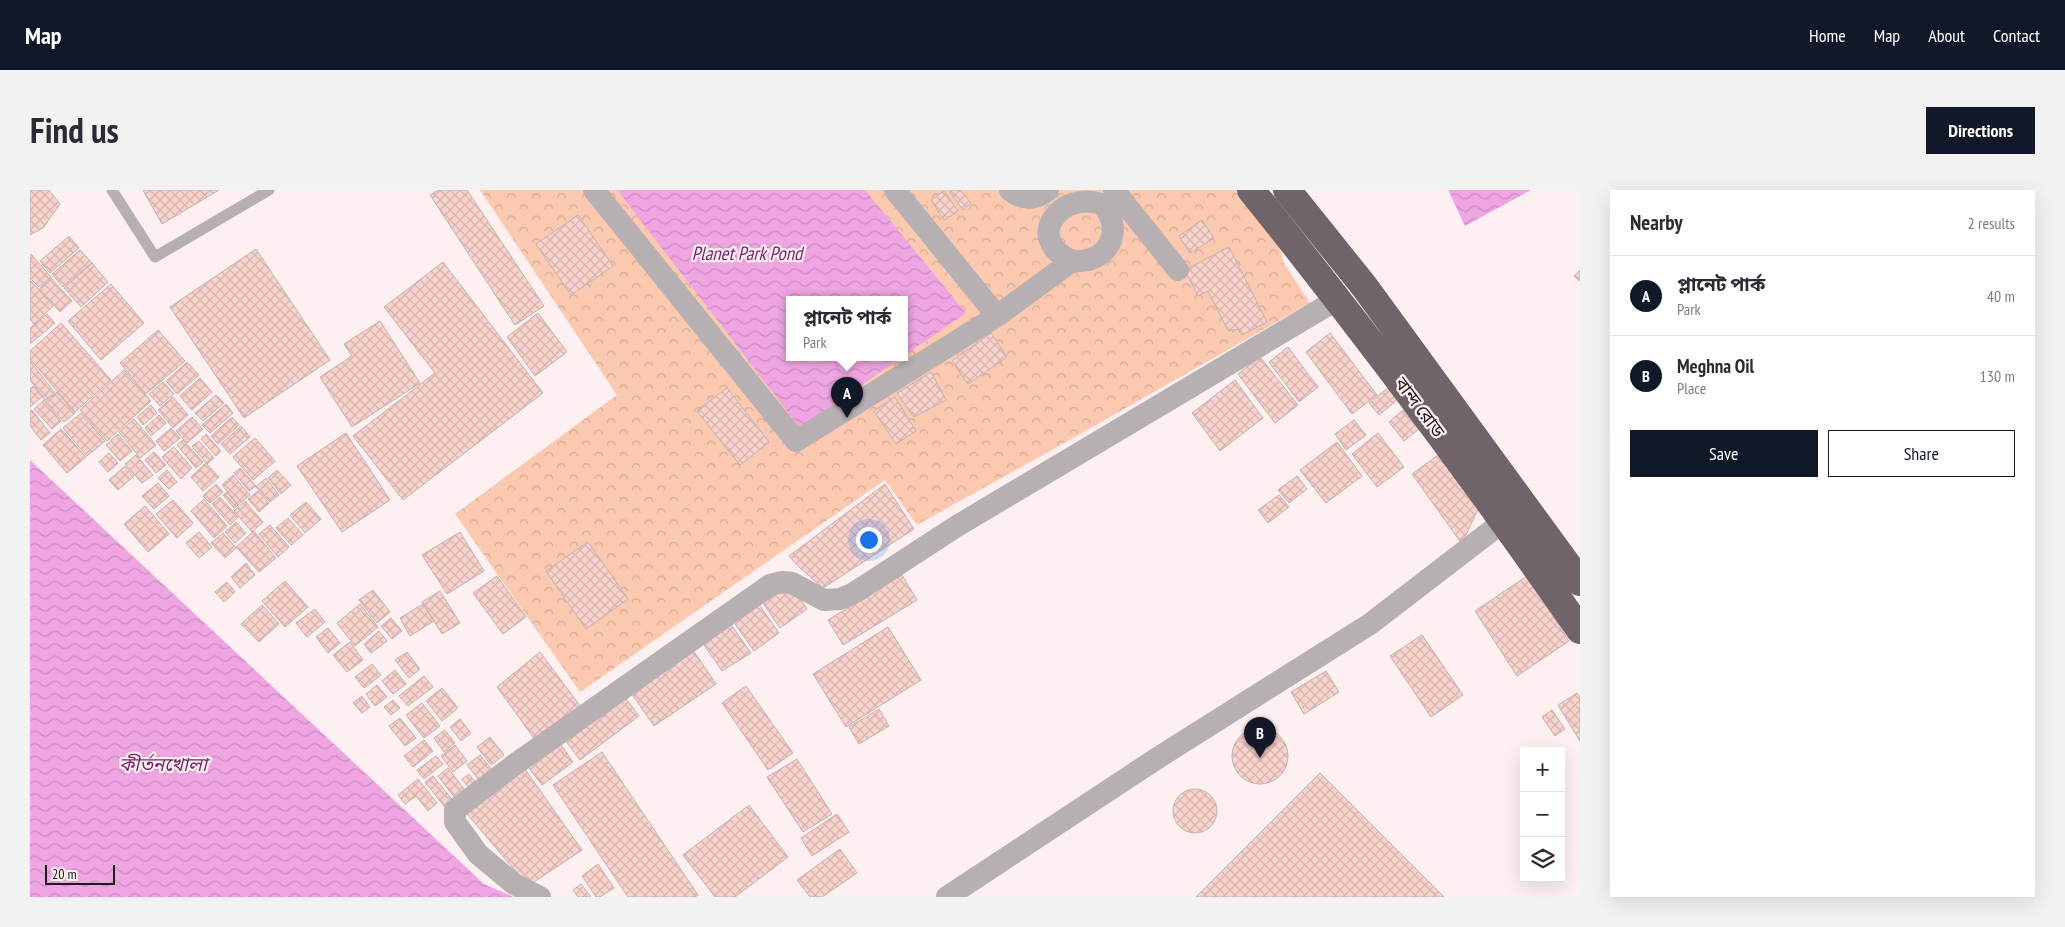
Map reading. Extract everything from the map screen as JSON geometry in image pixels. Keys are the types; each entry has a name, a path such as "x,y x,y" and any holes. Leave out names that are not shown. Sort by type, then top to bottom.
{"highway":[{"name":"বান্দ রোড","path":"1251,190 1338,299 1504,521 1580,630"},
{"name":"বান্দ রোড","path":"1287,190 1364,286 1577,571"}],"street":[{"path":"594,190 796,441 997,316 1072,261"},
{"path":"895,190 997,316"},
{"path":"1010,190 1016,195 1040,194 1050,219"},
{"path":"1114,190 1178,270"},
{"path":"1078,198 1094,200 1103,206 1109,214 1113,225 1109,246 1093,260 1083,262 1072,261 1062,257 1054,250 1048,230 1050,219 1055,209 1063,202 1078,198"},
{"path":"540,897 514,884 478,854 455,822 455,810 514,764 770,585 782,582 792,583 824,600 840,600 854,593 957,526 1338,299"},
{"path":"947,897 1156,759 1370,624 1504,521"}],"lane":[{"path":"112,190 155,257 268,190"}],"green space":[{"path":"480,190 1236,190 1278,243 1284,263 1310,303 917,525 885,480 580,692 455,514 617,395"}],"water":[{"name":"Planet Park Pond","path":"865,190 966,313 908,353 908,296 786,296 786,361 896,361 800,428 618,191"},
{"path":"1448,190 1531,190 1465,226"},
{"name":"কীর্তনখোলা","path":"30,460 484,884 514,897 30,897"}],"building":[{"path":"30,190 49,190 60,204 43,228 30,235"},
{"path":"143,190 219,190 162,224"},
{"path":"438,190 467,190 544,306 515,325 430,195"},
{"path":"952,190 960,190 971,203 963,210 950,192"},
{"path":"944,191 958,211 944,220 931,200"},
{"path":"578,215 613,266 571,295 536,244"},
{"path":"1202,220 1214,238 1190,253 1179,236"},
{"path":"69,236 79,248 50,273 40,261"},
{"path":"1229,247 1267,322 1242,335 1238,329 1228,331 1208,291 1198,296 1185,270"},
{"path":"256,249 330,360 244,418 170,307"},
{"path":"80,250 92,263 63,287 52,274"},
{"path":"31,254 51,277 39,287 30,278"},
{"path":"443,262 543,393 403,500 353,436 435,373 384,307"},
{"path":"92,263 108,282 81,307 64,288"},
{"path":"1580,270 1580,281 1574,276"},
{"path":"51,278 72,301 60,312 39,289"},
{"path":"30,280 53,306 34,324 30,320"},
{"path":"111,284 144,323 101,360 68,321"},
{"path":"538,313 567,352 535,376 507,337"},
{"path":"47,314 55,323 30,344 30,328"},
{"path":"380,321 420,383 352,427 320,377 352,356 344,344"},
{"path":"61,323 111,380 75,412 30,359 30,351"},
{"path":"158,330 185,361 146,394 120,363"},
{"path":"991,333 1007,357 968,384 952,361"},
{"path":"1330,333 1377,395 1352,414 1306,352"},
{"path":"1288,347 1318,387 1299,402 1269,362"},
{"path":"1260,357 1298,405 1275,423 1238,374"},
{"path":"30,361 55,393 45,400 30,380"},
{"path":"187,362 199,375 177,394 166,381"},
{"path":"124,370 151,401 107,441 80,410"},
{"path":"931,372 946,400 914,417 897,393"},
{"path":"200,378 212,392 192,410 180,396"},
{"path":"1235,380 1263,418 1220,451 1192,413"},
{"path":"163,382 174,394 160,406 149,394"},
{"path":"33,386 42,397 30,407 30,389"},
{"path":"727,388 769,442 740,465 697,411"},
{"path":"1388,388 1397,400 1379,415 1369,403"},
{"path":"57,392 75,413 64,422 46,401"},
{"path":"216,395 224,403 203,421 195,413"},
{"path":"173,397 188,415 173,428 158,410"},
{"path":"895,397 916,431 896,444 874,411"},
{"path":"44,400 61,421 52,429 34,409"},
{"path":"226,404 233,413 210,433 202,425"},
{"path":"151,405 157,413 143,425 137,417"},
{"path":"32,410 50,433 41,440 30,426 30,411"},
{"path":"1403,410 1419,429 1404,441 1389,422"},
{"path":"81,413 105,441 87,456 63,428"},
{"path":"159,415 166,423 151,436 145,428"},
{"path":"192,417 203,429 187,443 176,431"},
{"path":"232,417 239,425 218,444 211,436"},
{"path":"134,419 156,445 140,458 119,432"},
{"path":"1354,420 1366,435 1346,450 1335,434"},
{"path":"241,426 250,437 230,454 221,444"},
{"path":"171,428 180,438 164,451 156,441"},
{"path":"61,429 86,457 67,473 43,445"},
{"path":"346,433 390,500 342,532 297,466"},
{"path":"1378,433 1404,467 1377,487 1352,454"},
{"path":"118,434 132,451 120,461 106,445"},
{"path":"206,434 221,451 216,456 201,439"},
{"path":"255,438 275,461 253,480 233,457"},
{"path":"183,440 203,462 196,468 177,445"},
{"path":"199,441 214,458 207,464 192,446"},
{"path":"1337,442 1362,476 1326,503 1300,470"},
{"path":"174,447 192,468 181,479 162,457"},
{"path":"154,452 166,465 156,473 145,460"},
{"path":"109,453 118,463 108,472 99,462"},
{"path":"1441,453 1479,507 1462,544 1412,474"},
{"path":"136,455 153,475 142,483 125,464"},
{"path":"206,463 219,477 203,491 191,477"},
{"path":"125,466 134,476 118,490 109,480"},
{"path":"240,468 256,486 249,491 234,473"},
{"path":"167,470 177,482 169,489 158,478"},
{"path":"277,470 291,485 281,494 268,478"},
{"path":"233,475 250,495 238,505 222,485"},
{"path":"1297,476 1307,489 1289,503 1278,490"},
{"path":"266,478 279,495 270,502 256,487"},
{"path":"158,483 169,496 154,509 142,496"},
{"path":"216,484 223,492 210,503 203,496"},
{"path":"885,484 914,529 823,588 789,556"},
{"path":"258,491 269,503 259,512 248,499"},
{"path":"227,492 238,505 234,508 223,495"},
{"path":"1279,495 1289,507 1268,523 1258,510"},
{"path":"220,497 238,517 230,525 212,504"},
{"path":"204,499 227,526 214,538 191,511"},
{"path":"173,500 193,523 177,538 156,514"},
{"path":"245,501 263,522 252,532 234,511"},
{"path":"306,502 321,519 305,533 290,515"},
{"path":"145,506 169,534 148,552 124,524"},
{"path":"288,518 303,535 291,545 276,528"},
{"path":"236,522 246,533 235,543 225,532"},
{"path":"270,525 289,547 278,557 259,534"},
{"path":"254,531 276,558 259,572 236,547"},
{"path":"199,532 212,547 199,558 186,543"},
{"path":"460,532 484,571 447,594 422,555"},
{"path":"223,533 236,548 225,558 211,543"},
{"path":"588,542 628,599 586,629 546,571"},
{"path":"246,563 255,575 240,588 231,577"},
{"path":"902,575 917,600 843,645 828,620"},
{"path":"497,576 526,617 503,634 473,593"},
{"path":"1527,576 1569,641 1517,676 1475,611"},
{"path":"285,581 308,607 285,627 262,601"},
{"path":"227,582 235,592 224,602 215,592"},
{"path":"790,584 807,609 780,628 763,603"},
{"path":"373,590 390,612 377,623 359,600"},
{"path":"440,591 460,623 442,634 422,602"},
{"path":"758,603 779,633 754,651 733,621"},
{"path":"360,604 378,627 355,646 337,623"},
{"path":"423,604 434,621 410,636 400,618"},
{"path":"262,605 279,624 259,642 241,624"},
{"path":"315,609 325,622 307,637 296,623"},
{"path":"391,618 402,631 392,639 381,626"},
{"path":"730,623 751,653 722,671 702,642"},
{"path":"888,627 921,680 846,727 813,674"},
{"path":"328,628 340,643 328,653 316,637"},
{"path":"379,631 387,641 371,653 364,644"},
{"path":"1422,635 1463,695 1431,717 1390,656"},
{"path":"350,642 363,660 347,672 333,655"},
{"path":"691,647 716,684 654,726 629,690"},
{"path":"407,652 420,669 409,678 395,660"},
{"path":"540,652 581,707 536,741 497,687"},
{"path":"372,664 381,675 364,688 355,677"},
{"path":"395,670 406,684 393,694 382,681"},
{"path":"1326,671 1339,692 1304,714 1291,692"},
{"path":"424,676 433,687 408,706 399,696"},
{"path":"377,685 387,697 375,706 366,694"},
{"path":"746,686 793,753 768,770 722,703"},
{"path":"442,688 458,708 442,721 426,701"},
{"path":"621,692 639,716 580,760 562,736"},
{"path":"1577,693 1580,697 1580,741 1558,705"},
{"path":"362,696 370,707 362,713 353,703"},
{"path":"393,700 400,708 391,715 384,707"},
{"path":"422,703 440,726 424,738 406,715"},
{"path":"879,709 889,726 859,744 849,727"},
{"path":"1552,710 1565,729 1555,736 1542,717"},
{"path":"400,718 416,738 405,746 389,726"},
{"path":"460,719 471,733 461,741 450,727"},
{"path":"1260,728 1271,730 1280,736 1286,745 1288,756 1286,767 1280,776 1271,782 1260,784 1249,782 1240,776 1234,767 1232,756 1234,745 1240,736 1249,730"},
{"path":"445,730 455,743 444,752 434,738"},
{"path":"490,737 504,755 491,765 477,747"},
{"path":"557,739 573,762 542,785 525,763"},
{"path":"424,740 433,751 413,767 404,756"},
{"path":"455,745 467,761 453,772 441,756"},
{"path":"602,752 698,895 695,897 628,897 553,785"},
{"path":"480,755 496,775 483,785 467,765"},
{"path":"436,756 443,764 424,779 417,770"},
{"path":"797,759 832,814 803,832 767,777"},
{"path":"522,765 582,850 528,886 462,808"},
{"path":"448,768 468,794 458,802 438,776"},
{"path":"1320,773 1444,897 1196,897"},
{"path":"469,774 478,786 471,791 462,779"},
{"path":"433,776 455,803 447,810 425,782"},
{"path":"418,779 437,803 428,811 416,796 405,804 398,795"},
{"path":"1191,789 1199,789 1211,795 1217,811 1211,827 1199,833 1191,833 1179,827 1173,815 1173,807 1179,795"},
{"path":"749,805 788,857 735,897 715,897 683,855"},
{"path":"837,814 849,832 812,856 801,838"},
{"path":"840,849 857,873 822,897 810,897 797,880"},
{"path":"598,864 614,888 600,897 596,897 582,876"},
{"path":"581,884 591,897 578,897 573,890"}],"place":[{"name":"প্লানেট পার্ক","path":"847,418"},
{"name":"Meghna Oil","path":"1260,758"}]}
